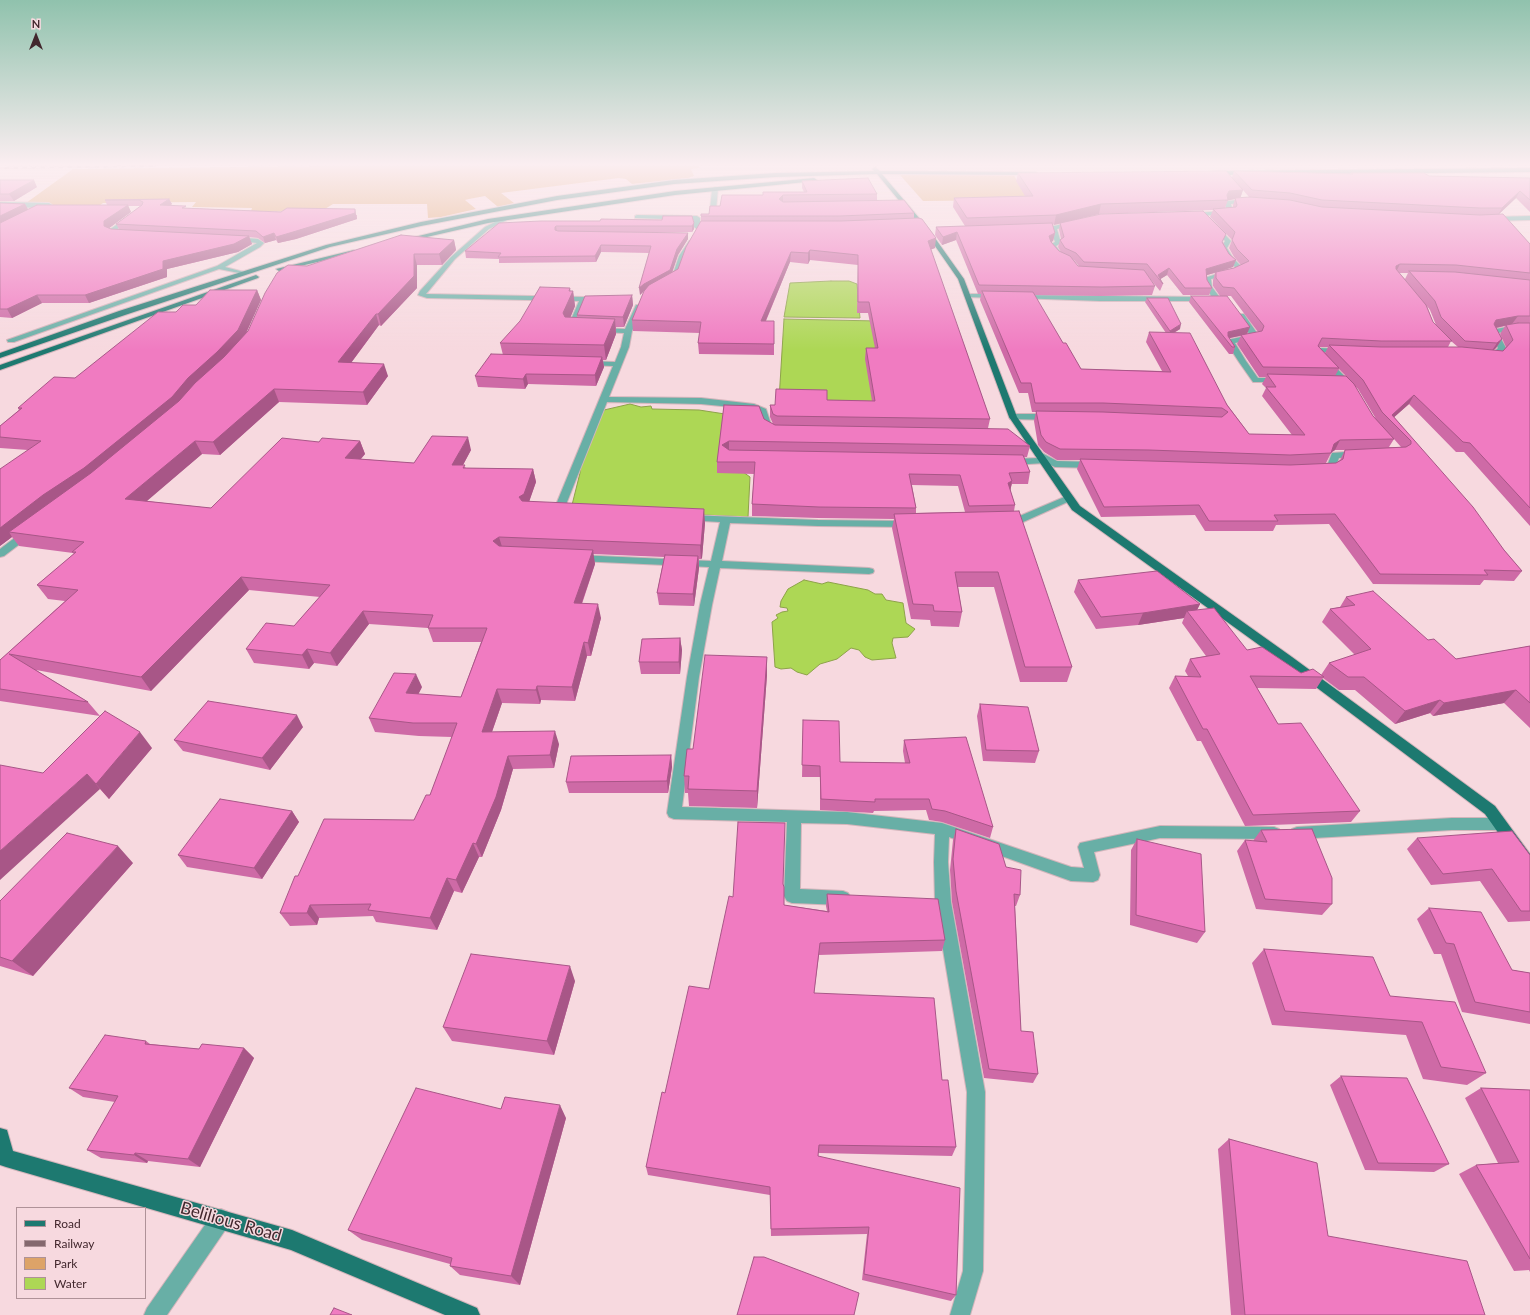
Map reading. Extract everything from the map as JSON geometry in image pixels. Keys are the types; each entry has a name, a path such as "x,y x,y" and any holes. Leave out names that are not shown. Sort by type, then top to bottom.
{"main road":[{"path":"0,356 115,315 242,273 362,237 406,227"},
{"path":"394,243 466,227"},
{"path":"923,227 932,232 961,279 1021,435 1041,458 1076,508 1288,660 1490,810 1530,866"},
{"path":"0,368 277,273 363,250"},
{"name":"Belilious Road","path":"0,1137 6,1158 292,1240 470,1315"}],"street":[{"path":"116,227 111,231 131,234"},
{"path":"488,227 453,258 422,292 422,295 583,299 571,329 578,330"},
{"path":"661,286 675,278 682,256 695,236 697,227"},
{"path":"1215,227 1228,241 1224,248 1230,259 1241,269 1228,274 1207,278 1209,287 1218,299"},
{"path":"1032,228 1054,228 1058,243 1052,245 1060,257 1066,260"},
{"path":"688,236 695,236"},
{"path":"11,340 220,267 261,243 258,241 226,239"},
{"path":"220,267 242,273"},
{"path":"968,296 1100,299 1158,295 1227,299"},
{"path":"534,309 540,298"},
{"path":"558,512 625,347 628,331 641,300"},
{"path":"1236,310 1255,336 1230,342 1243,362 1256,380 1286,380"},
{"path":"1479,356 1494,358 1502,348 1494,332 1512,328 1530,329"},
{"path":"592,330 628,331"},
{"path":"1352,352 1321,350 1319,354 1354,392"},
{"path":"581,363 618,364"},
{"path":"1331,382 1346,382"},
{"path":"603,399 701,401 754,406 763,410 768,428 775,432 787,432"},
{"path":"1013,417 1059,417"},
{"path":"1308,469 1331,468 1335,455 1367,454"},
{"path":"1004,462 1041,458 1055,464 1100,465"},
{"path":"993,522 1017,521 1069,498"},
{"path":"681,517 818,523 922,524"},
{"path":"726,520 706,605 692,677 674,813 847,818 942,829 1071,874 1093,875 1085,847 1160,832 1262,834 1348,831 1452,824 1499,824"},
{"path":"0,554 34,528"},
{"path":"564,558 869,571"},
{"path":"794,816 792,896 856,898"},
{"path":"942,829 941,862 943,902 976,1092 973,1271 960,1315"},
{"path":"927,901 943,902"},
{"path":"154,1315 221,1219"}],"water":[{"path":"849,281 857,284 860,318 784,317 790,283"},
{"path":"784,319 877,321 876,402 779,400"},
{"path":"630,404 641,407 651,406 652,409 699,410 725,414 725,459 750,477 748,517 571,509 580,473 584,444 604,410"},
{"path":"804,580 822,584 828,582 868,590 875,594 882,594 886,600 903,603 906,623 915,629 908,637 893,638 892,643 896,658 872,660 865,657 859,650 851,648 837,659 820,664 807,675 797,672 791,668 781,669 775,667 772,622 778,618 776,615 788,611 787,608 780,607 781,601 788,589"}],"building":[{"path":"0,227 107,227 111,229 249,236 234,244 163,261 163,269 85,295 37,295 7,309 0,309"},
{"path":"183,227 308,227 276,237 274,233 263,237 256,231"},
{"path":"494,227 555,227 555,230 558,231 688,233 677,249 670,270 639,288 651,246 601,245 595,256 498,257 501,253 465,251"},
{"path":"697,227 928,227 936,238 928,241 990,419 777,416 773,414 770,405 775,405 776,389 827,390 827,400 875,401 866,348 878,348 869,302 858,302 858,255 810,250 808,253 791,252 761,321 774,321 774,344 698,343 701,322 632,320 644,291 649,285 678,269 686,247"},
{"path":"936,227 1053,227 1055,233 1049,236 1051,242 1059,251 1070,256 1078,266 1144,270 1155,286 1102,287 979,285 957,232 943,237"},
{"path":"1061,227 1219,227 1226,234 1222,242 1229,254 1236,260 1206,269 1207,280 1212,288 1185,288 1169,268 1158,275 1163,284 1147,264 1084,262 1076,253 1065,248 1060,240 1064,237"},
{"path":"1231,227 1515,227 1530,244 1530,273 1456,265 1400,264 1396,266 1396,269 1426,305 1433,322 1452,341 1381,341 1322,338 1318,346 1339,368 1263,367 1241,335 1262,331 1264,326 1234,288 1223,287 1216,278 1216,272 1234,268 1249,261 1237,249 1232,240 1235,232"},
{"path":"401,235 454,240 439,254 414,254 414,276 378,314 376,314 338,362 384,364 363,392 274,389 213,442 195,441 125,499 211,508 282,438 319,442 322,438 360,441 345,458 414,463 432,436 468,437 452,465 465,465 463,468 533,469 524,494 519,497 522,501 704,509 701,545 499,537 493,541 499,546 593,550 574,603 598,604 588,643 584,642 572,687 537,686 536,690 497,689 482,732 555,731 550,755 508,756 496,797 476,844 473,843 456,880 447,878 430,918 368,910 371,904 310,905 307,913 280,913 295,876 298,876 324,819 414,820 426,795 430,795 457,723 413,723 369,718 394,673 416,674 406,693 461,697 487,628 428,628 433,615 363,611 330,653 307,649 302,655 246,649 266,623 294,626 330,585 241,577 141,677 9,654 88,702 0,689 0,660 78,590 37,585 76,552 72,552 84,542 9,532 91,473 179,401 195,383 224,357 248,331 265,293 277,273 288,265 307,266"},
{"path":"1409,271 1455,272 1530,280 1530,316 1518,316 1496,320 1494,324 1502,339 1497,343 1465,341 1441,317 1435,301"},
{"path":"540,287 570,288 569,291 573,291 563,313 565,317 615,319 604,345 500,343 520,321"},
{"path":"210,290 257,290 238,330 217,352 188,378 172,397 84,468 43,495 0,528 0,469 41,441 0,437 0,426 22,408 18,408 54,377 75,378 158,312 176,312 183,305 196,305"},
{"path":"982,291 1033,292 1063,343 1066,343 1081,369 1171,372 1149,332 1190,333 1227,405 1249,434 1305,435 1266,387 1276,387 1267,374 1346,376 1354,384 1373,416 1394,439 1340,440 1334,444 1331,453 1290,455 1149,450 1060,449 1046,442 1041,435 1036,411 1222,417 1228,412 1222,408 1103,403 1035,403 1031,383 1021,383"},
{"path":"632,295 623,317 577,315 585,296"},
{"path":"1191,296 1227,296 1250,327 1228,332 1228,336 1235,347 1232,347"},
{"path":"1147,298 1168,298 1181,324 1170,331"},
{"path":"1530,323 1530,508 1470,443 1463,442 1414,395 1392,415 1473,507 1504,550 1522,571 1484,570 1488,575 1380,574 1335,514 1274,515 1278,521 1209,521 1199,505 1104,507 1080,459 1290,465 1336,463 1343,459 1345,450 1406,447 1411,444 1411,441 1382,412 1363,380 1329,345 1381,347 1462,347 1503,351 1513,340 1506,325"},
{"path":"491,354 602,357 595,375 526,374 523,379 475,376"},
{"path":"724,405 759,406 764,419 775,425 1008,429 1030,446 729,441 722,445 729,450 1023,455 1030,472 1009,473 1012,481 1008,483 1015,505 969,506 960,475 909,474 916,508 819,507 752,504 755,462 717,462"},
{"path":"1019,511 1072,667 1025,667 998,572 955,572 962,612 934,611 933,605 913,604 894,514"},
{"path":"665,555 698,556 693,594 657,593"},
{"path":"1157,571 1200,604 1143,613 1101,617 1078,580"},
{"path":"1373,591 1428,640 1434,639 1456,659 1530,646 1530,703 1516,690 1444,703 1440,700 1405,711 1364,677 1348,677 1329,663 1371,649 1330,609 1355,605 1346,597"},
{"path":"1214,608 1247,650 1262,647 1301,673 1313,669 1324,677 1250,676 1278,724 1301,723 1360,811 1253,815 1207,729 1203,729 1175,676 1201,677 1190,659 1220,654 1187,611"},
{"path":"680,638 679,662 639,662 642,639"},
{"path":"705,655 767,657 757,791 688,789 689,776 684,776 687,749 693,749"},
{"path":"208,701 297,715 262,758 174,740"},
{"path":"980,704 1028,707 1039,751 986,750"},
{"path":"105,711 140,732 96,784 87,774 0,851 0,765 43,773"},
{"path":"803,720 839,721 840,762 910,763 904,740 966,737 993,827 945,811 932,809 929,799 875,799 875,802 821,799 820,766 802,765"},
{"path":"671,755 667,781 566,782 571,756"},
{"path":"220,799 292,811 254,868 178,855"},
{"path":"738,822 785,823 783,884 784,905 829,912 827,894 938,899 945,940 820,943 814,993 934,998 942,1080 948,1080 956,1147 819,1145 818,1156 960,1188 956,1295 864,1274 869,1227 771,1229 770,1187 646,1167 662,1092 665,1093 689,986 709,989 729,896 733,897"},
{"path":"956,829 999,844 1006,867 1021,870 1020,895 1014,894 1021,1031 1033,1032 1038,1074 989,1069 956,891 953,859"},
{"path":"1312,829 1332,878 1332,904 1265,899 1245,840 1267,842 1261,830"},
{"path":"1512,831 1530,855 1530,911 1521,911 1492,869 1443,874 1417,838"},
{"path":"67,833 118,846 12,961 0,957 0,901"},
{"path":"1137,839 1201,854 1205,932 1136,915"},
{"path":"1429,908 1481,912 1512,970 1530,973 1530,1012 1475,1002 1454,944 1446,943"},
{"path":"1264,949 1373,957 1390,996 1455,1002 1486,1073 1441,1067 1422,1022 1285,1011"},
{"path":"471,954 570,966 547,1041 443,1027"},
{"path":"105,1035 146,1041 145,1044 199,1049 202,1044 244,1048 188,1159 135,1153 134,1155 87,1150 118,1096 69,1088"},
{"path":"1341,1076 1407,1078 1449,1164 1378,1163"},
{"path":"416,1088 501,1109 505,1097 560,1105 511,1276 450,1266 452,1258 348,1230"},
{"path":"1481,1088 1530,1090 1530,1259 1476,1165 1519,1162"},
{"path":"1229,1139 1317,1163 1328,1236 1467,1261 1485,1315 1245,1315"},
{"path":"754,1257 764,1257 859,1293 854,1315 737,1315"},
{"path":"334,1308 352,1315 330,1315"}]}
